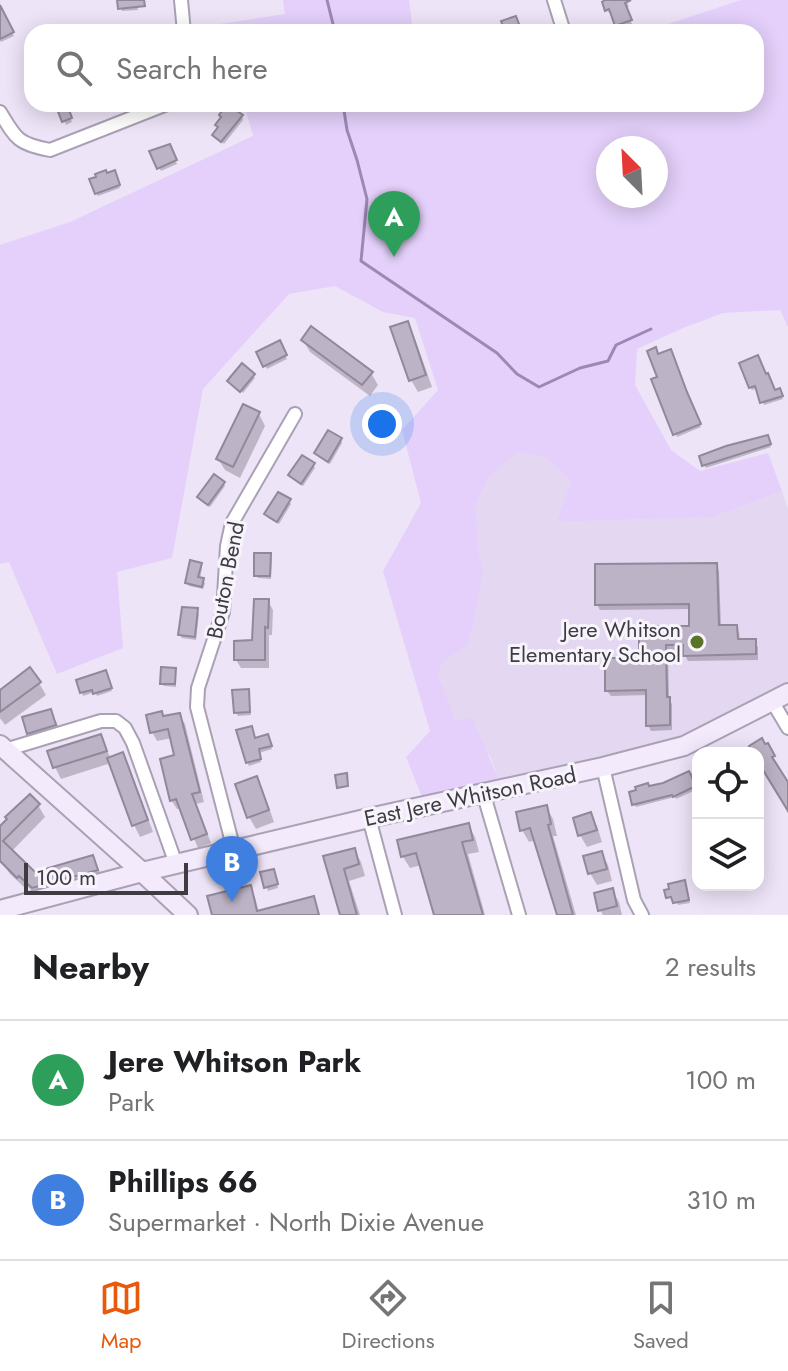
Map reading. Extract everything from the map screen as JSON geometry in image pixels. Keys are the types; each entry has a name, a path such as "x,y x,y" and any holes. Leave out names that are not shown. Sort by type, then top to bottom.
{"street":[{"path":"181,0 183,24"},
{"path":"554,0 562,24"},
{"path":"0,112 13,134 29,146 50,150 147,112"},
{"name":"Bouton Bend","path":"234,850 197,707 198,688 223,612 227,546 232,523 295,414"},
{"path":"780,697 788,728"},
{"name":"East Jere Whitson Road","path":"7,911 142,872 684,746 780,697"},
{"path":"3,747 101,721 116,721 125,728 133,743 176,864"},
{"path":"3,747 188,915"},
{"path":"603,767 634,900 642,915"},
{"path":"483,792 519,915"},
{"path":"369,818 395,915"}],"shaded area":[{"path":"283,0 409,0 412,24 220,24 285,14"},
{"path":"741,0 788,0 788,327 780,310 723,313 683,328 637,349 635,385 671,450 700,471 768,453 782,491 713,517 556,522 571,481 545,457 518,452 488,478 476,505 478,548 483,572 473,627 468,645 443,662 438,674 456,721 472,718 499,780 422,797 406,757 430,731 383,571 421,503 402,430 438,390 415,318 383,312 335,286 289,294 203,389 172,558 117,572 123,648 57,674 9,562 0,564 0,245 70,222 253,136 246,112 764,112 764,24 668,24"},
{"path":"518,452 545,457 571,481 556,522 713,517 782,491 788,509 788,685 678,740 596,762 499,780 490,756 456,721 438,674 443,662 468,645 473,627 483,572 478,548 476,505 488,478"}],"building":[{"path":"117,0 144,0 145,6 118,9"},
{"path":"631,0 625,3 632,20 614,24 609,9 605,11 602,2"},
{"path":"0,5 14,32 0,39"},
{"path":"516,16 519,24 502,24 501,21"},
{"path":"58,112 70,112 72,118 62,122"},
{"path":"221,112 239,112 243,115 221,142 212,135 218,127 215,125 221,117"},
{"path":"170,144 177,160 157,169 149,151"},
{"path":"106,170 107,173 115,170 120,185 95,194 89,179"},
{"path":"408,321 426,375 409,381 390,327"},
{"path":"311,326 373,372 362,385 301,340"},
{"path":"280,340 287,355 263,367 256,352"},
{"path":"656,347 658,354 671,349 701,424 673,435 651,379 657,377 647,351"},
{"path":"758,355 775,390 780,388 783,396 760,403 755,386 749,388 739,363"},
{"path":"242,363 255,374 240,392 227,381"},
{"path":"243,404 260,412 233,467 216,459"},
{"path":"328,430 342,438 328,462 314,453"},
{"path":"768,435 771,444 702,466 699,456"},
{"path":"302,455 315,463 301,484 288,475"},
{"path":"214,474 225,482 208,505 197,497"},
{"path":"278,492 291,499 277,522 264,514"},
{"path":"254,553 271,553 270,576 254,576"},
{"path":"190,560 202,563 198,577 204,578 202,587 185,583"},
{"name":"Jere Whitson Elementary School","path":"717,563 719,625 737,625 738,639 756,639 756,654 683,656 683,645 666,645 670,725 646,726 646,690 605,691 605,658 639,658 639,626 689,626 689,604 595,605 595,564"},
{"path":"254,599 269,599 265,660 234,660 234,641 252,640"},
{"path":"182,607 198,608 195,637 178,635"},
{"path":"30,667 41,682 0,712 0,690"},
{"path":"161,667 176,668 175,684 160,684"},
{"path":"106,670 112,688 93,694 92,690 80,693 76,680"},
{"path":"249,689 250,712 234,713 232,690"},
{"path":"51,709 56,725 27,734 22,717"},
{"path":"162,711 163,716 180,713 200,792 192,794 207,834 191,840 176,799 170,801 160,759 174,755 168,729 150,733 146,715"},
{"path":"252,726 255,738 268,734 272,746 259,749 261,759 246,763 236,730"},
{"path":"101,734 107,751 53,768 47,751"},
{"path":"762,738 765,744 768,743 775,756 772,757 788,782 788,811 764,772 764,747 749,746"},
{"path":"123,752 148,820 132,826 107,758"},
{"path":"689,771 692,777 692,788 673,797 632,805 629,792 636,790 635,787 663,783"},
{"path":"347,773 348,786 337,788 335,775"},
{"path":"257,776 269,810 247,818 235,784"},
{"path":"30,794 40,804 3,841 35,872 93,855 98,870 32,888 0,861 0,826 7,819 5,817"},
{"path":"547,805 551,824 548,825 573,915 557,915 530,828 520,831 516,812"},
{"path":"591,812 597,830 578,836 573,818"},
{"path":"469,823 473,840 462,842 483,915 434,915 416,853 401,857 397,840"},
{"path":"355,848 359,864 344,869 357,915 340,915 323,856"},
{"path":"602,851 607,869 588,874 583,856"},
{"path":"274,869 278,884 264,888 260,872"},
{"path":"685,880 689,900 673,903 671,897 666,898 664,890 669,889 668,884"},
{"path":"251,885 257,911 314,896 319,915 212,915 207,896"},
{"path":"613,888 617,906 598,911 594,893"}],"waterway":[{"path":"327,0 333,24"},
{"path":"344,112 367,199 361,261 497,353 517,374 539,387 580,368 608,361 616,345 651,329"}],"place":[{"name":"Jere Whitson Park","path":"394,257"},
{"name":"Jere Whitson Elementary School","path":"697,642"},
{"name":"Phillips 66","path":"232,902"}]}
